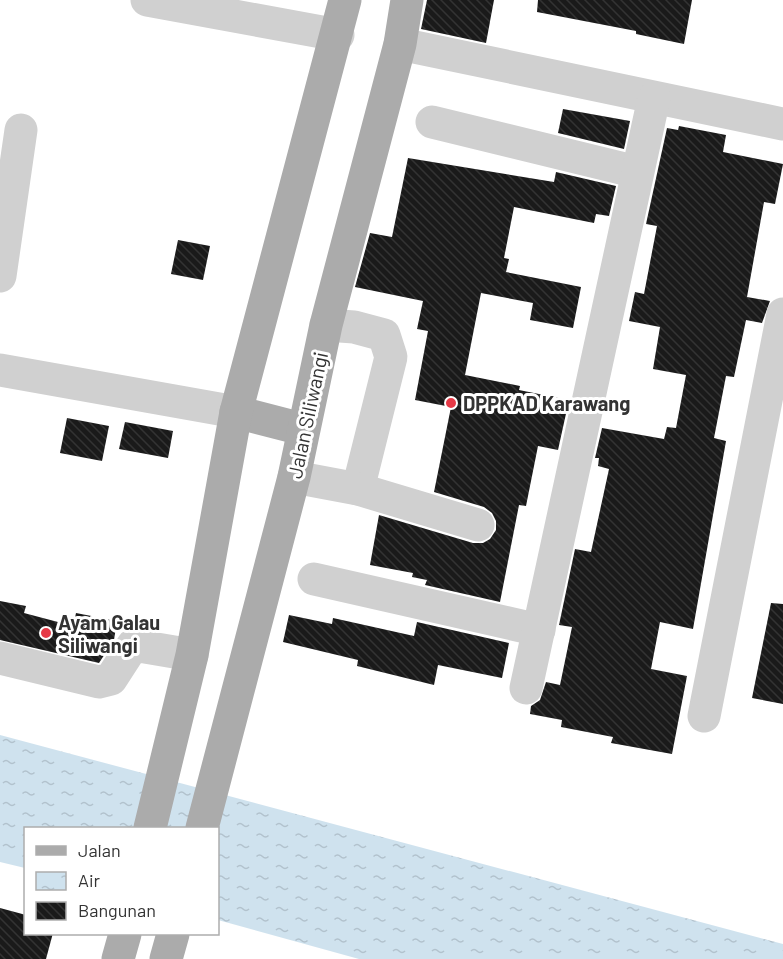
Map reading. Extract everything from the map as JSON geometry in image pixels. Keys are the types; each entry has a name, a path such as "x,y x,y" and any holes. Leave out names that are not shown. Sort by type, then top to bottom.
{"main road":[{"path":"150,827 192,655 236,412 338,34 345,0"},
{"name":"Jalan Siliwangi","path":"202,827 294,477 302,429 326,325 400,44 407,0"},
{"path":"236,412 302,429"},
{"path":"118,959 124,935"}],"street":[{"path":"147,0 338,34"},
{"path":"400,44 654,99 783,124"},
{"path":"526,688 654,99"},
{"path":"432,122 637,172"},
{"path":"0,276 21,130"},
{"path":"704,716 783,314"},
{"path":"326,325 354,327 384,335 390,347 391,357 358,489"},
{"path":"0,370 236,412"},
{"path":"294,477 358,489 478,525"},
{"path":"314,579 539,630"},
{"path":"0,658 99,682 111,679 133,645 192,655"}],"water":[{"path":"0,735 783,944 783,959 359,959 219,920 219,827 24,827 24,868 0,862"}],"building":[{"path":"427,0 494,0 486,43 421,29"},
{"path":"538,0 692,0 684,44 636,34 636,31 537,12"},
{"path":"563,109 630,121 624,149 558,133"},
{"path":"679,126 726,135 723,152 783,164 775,204 764,202 747,297 770,301 762,323 746,320 734,377 726,376 714,438 726,441 693,629 660,622 651,669 687,676 672,754 611,743 613,737 561,727 562,720 530,714 531,706 540,700 546,682 560,685 572,627 559,625 575,549 591,552 609,469 598,466 599,458 595,458 602,428 664,439 667,427 676,428 686,375 653,369 660,327 629,321 635,292 644,294 657,226 646,224 667,128 678,130"},
{"path":"408,158 554,182 556,172 616,186 609,216 596,214 594,223 514,207 504,258 509,259 506,272 581,287 573,328 530,320 533,303 481,293 465,375 520,386 519,390 569,400 558,450 538,446 526,506 519,505 500,602 425,585 427,580 412,577 413,573 370,565 379,515 473,543 483,543 490,539 496,530 496,521 492,513 484,507 434,492 451,407 415,400 428,331 417,329 423,301 355,287 370,233 392,237"},
{"path":"178,240 210,246 203,280 171,274"},
{"path":"67,418 109,426 102,461 60,453"},
{"path":"125,422 173,431 168,458 119,449"},
{"path":"0,601 26,606 24,613 73,626 76,613 117,621 114,640 99,663 0,640"},
{"path":"771,603 783,604 783,704 752,698"},
{"path":"289,615 332,624 333,618 414,636 417,622 509,643 502,678 438,665 434,685 357,666 358,660 283,642"},
{"path":"0,908 24,914 24,935 52,935 46,959 0,959"}],"place":[{"name":"DPPKAD Karawang","path":"451,403"},
{"name":"Ayam Galau Siliwangi","path":"46,633"}]}
